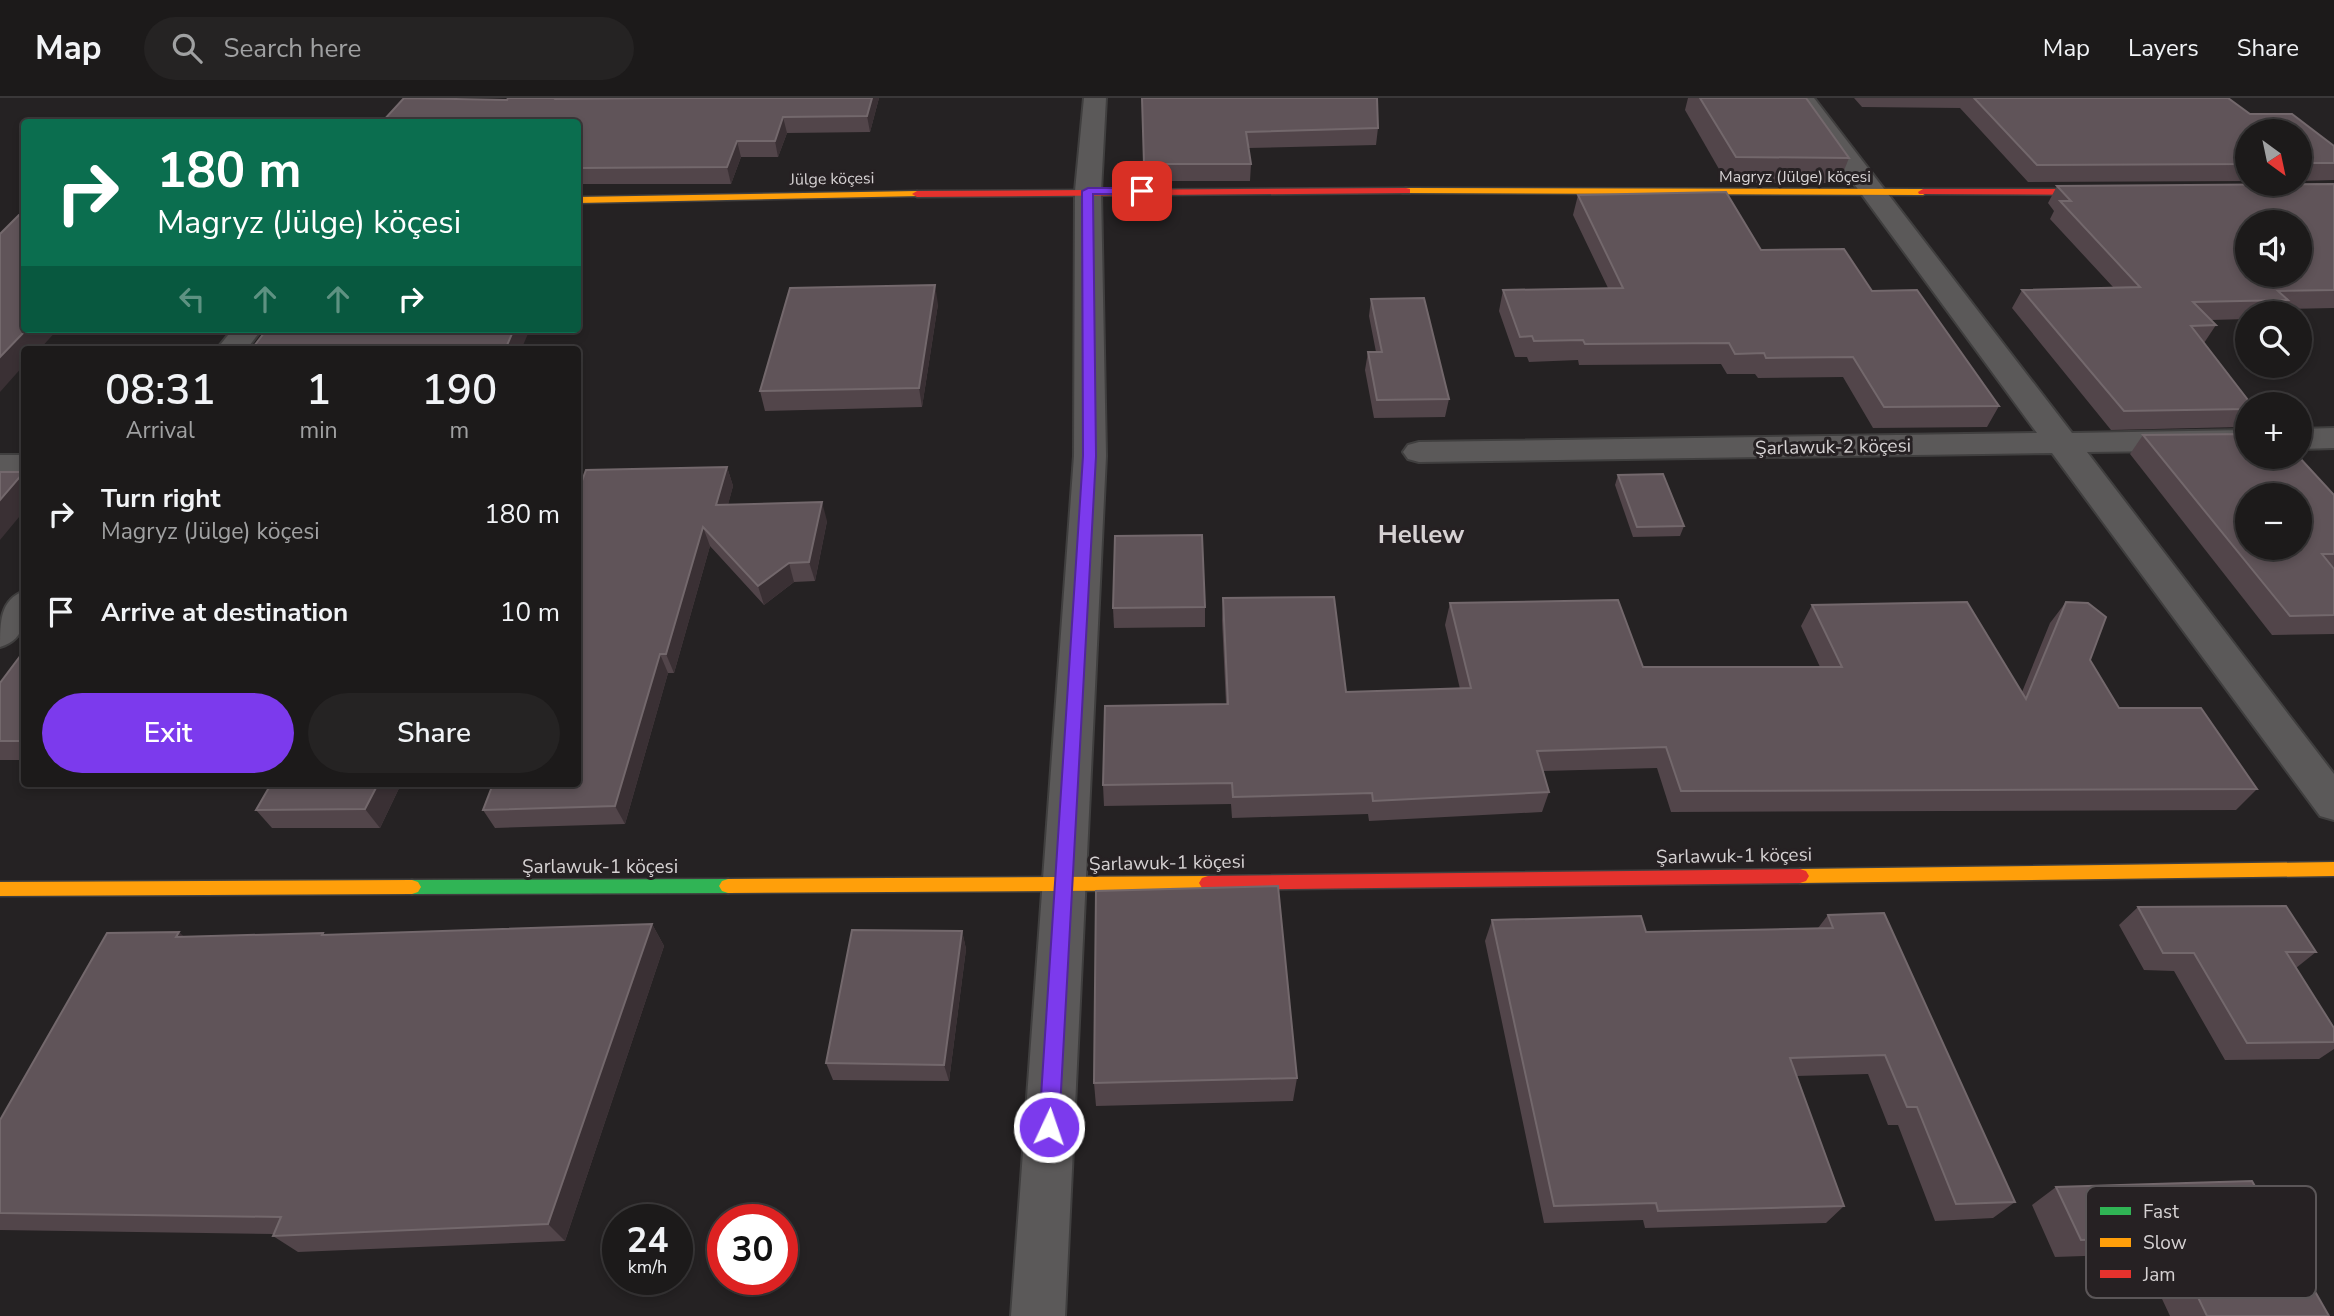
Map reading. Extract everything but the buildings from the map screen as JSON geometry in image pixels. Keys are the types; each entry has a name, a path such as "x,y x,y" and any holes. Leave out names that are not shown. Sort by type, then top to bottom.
{"street":[{"path":"1038,1316 1090,456 1088,191 1095,98"},
{"path":"1802,98 2334,804"},
{"name":"Magryz (Jülge) köçesi","path":"1088,191 1873,194 2124,192"},
{"name":"Jülge köçesi","path":"581,200 1088,191"},
{"path":"2312,439 2334,438"},
{"name":"Şarlawuk-2 köçesi","path":"1419,452 2235,440"},
{"path":"0,465 21,465"},
{"path":"0,634 21,608"},
{"name":"Şarlawuk-1 köçesi","path":"0,889 1063,885 2334,869"}],"traffic: fast":[{"path":"412,887 728,886"}],"traffic: slow":[{"path":"1406,191 1923,192"},
{"path":"581,200 917,194"},
{"path":"1800,876 2334,869"},
{"path":"728,886 1208,883"},
{"path":"0,889 412,887"}],"traffic: jam":[{"path":"917,194 1406,191"},
{"path":"1923,192 2104,192"},
{"path":"1208,883 1800,876"}],"district":[{"name":"Hellew","path":"1421,534"}],"route":[{"path":"1049,1127 1090,456 1088,191 1142,191"}]}
